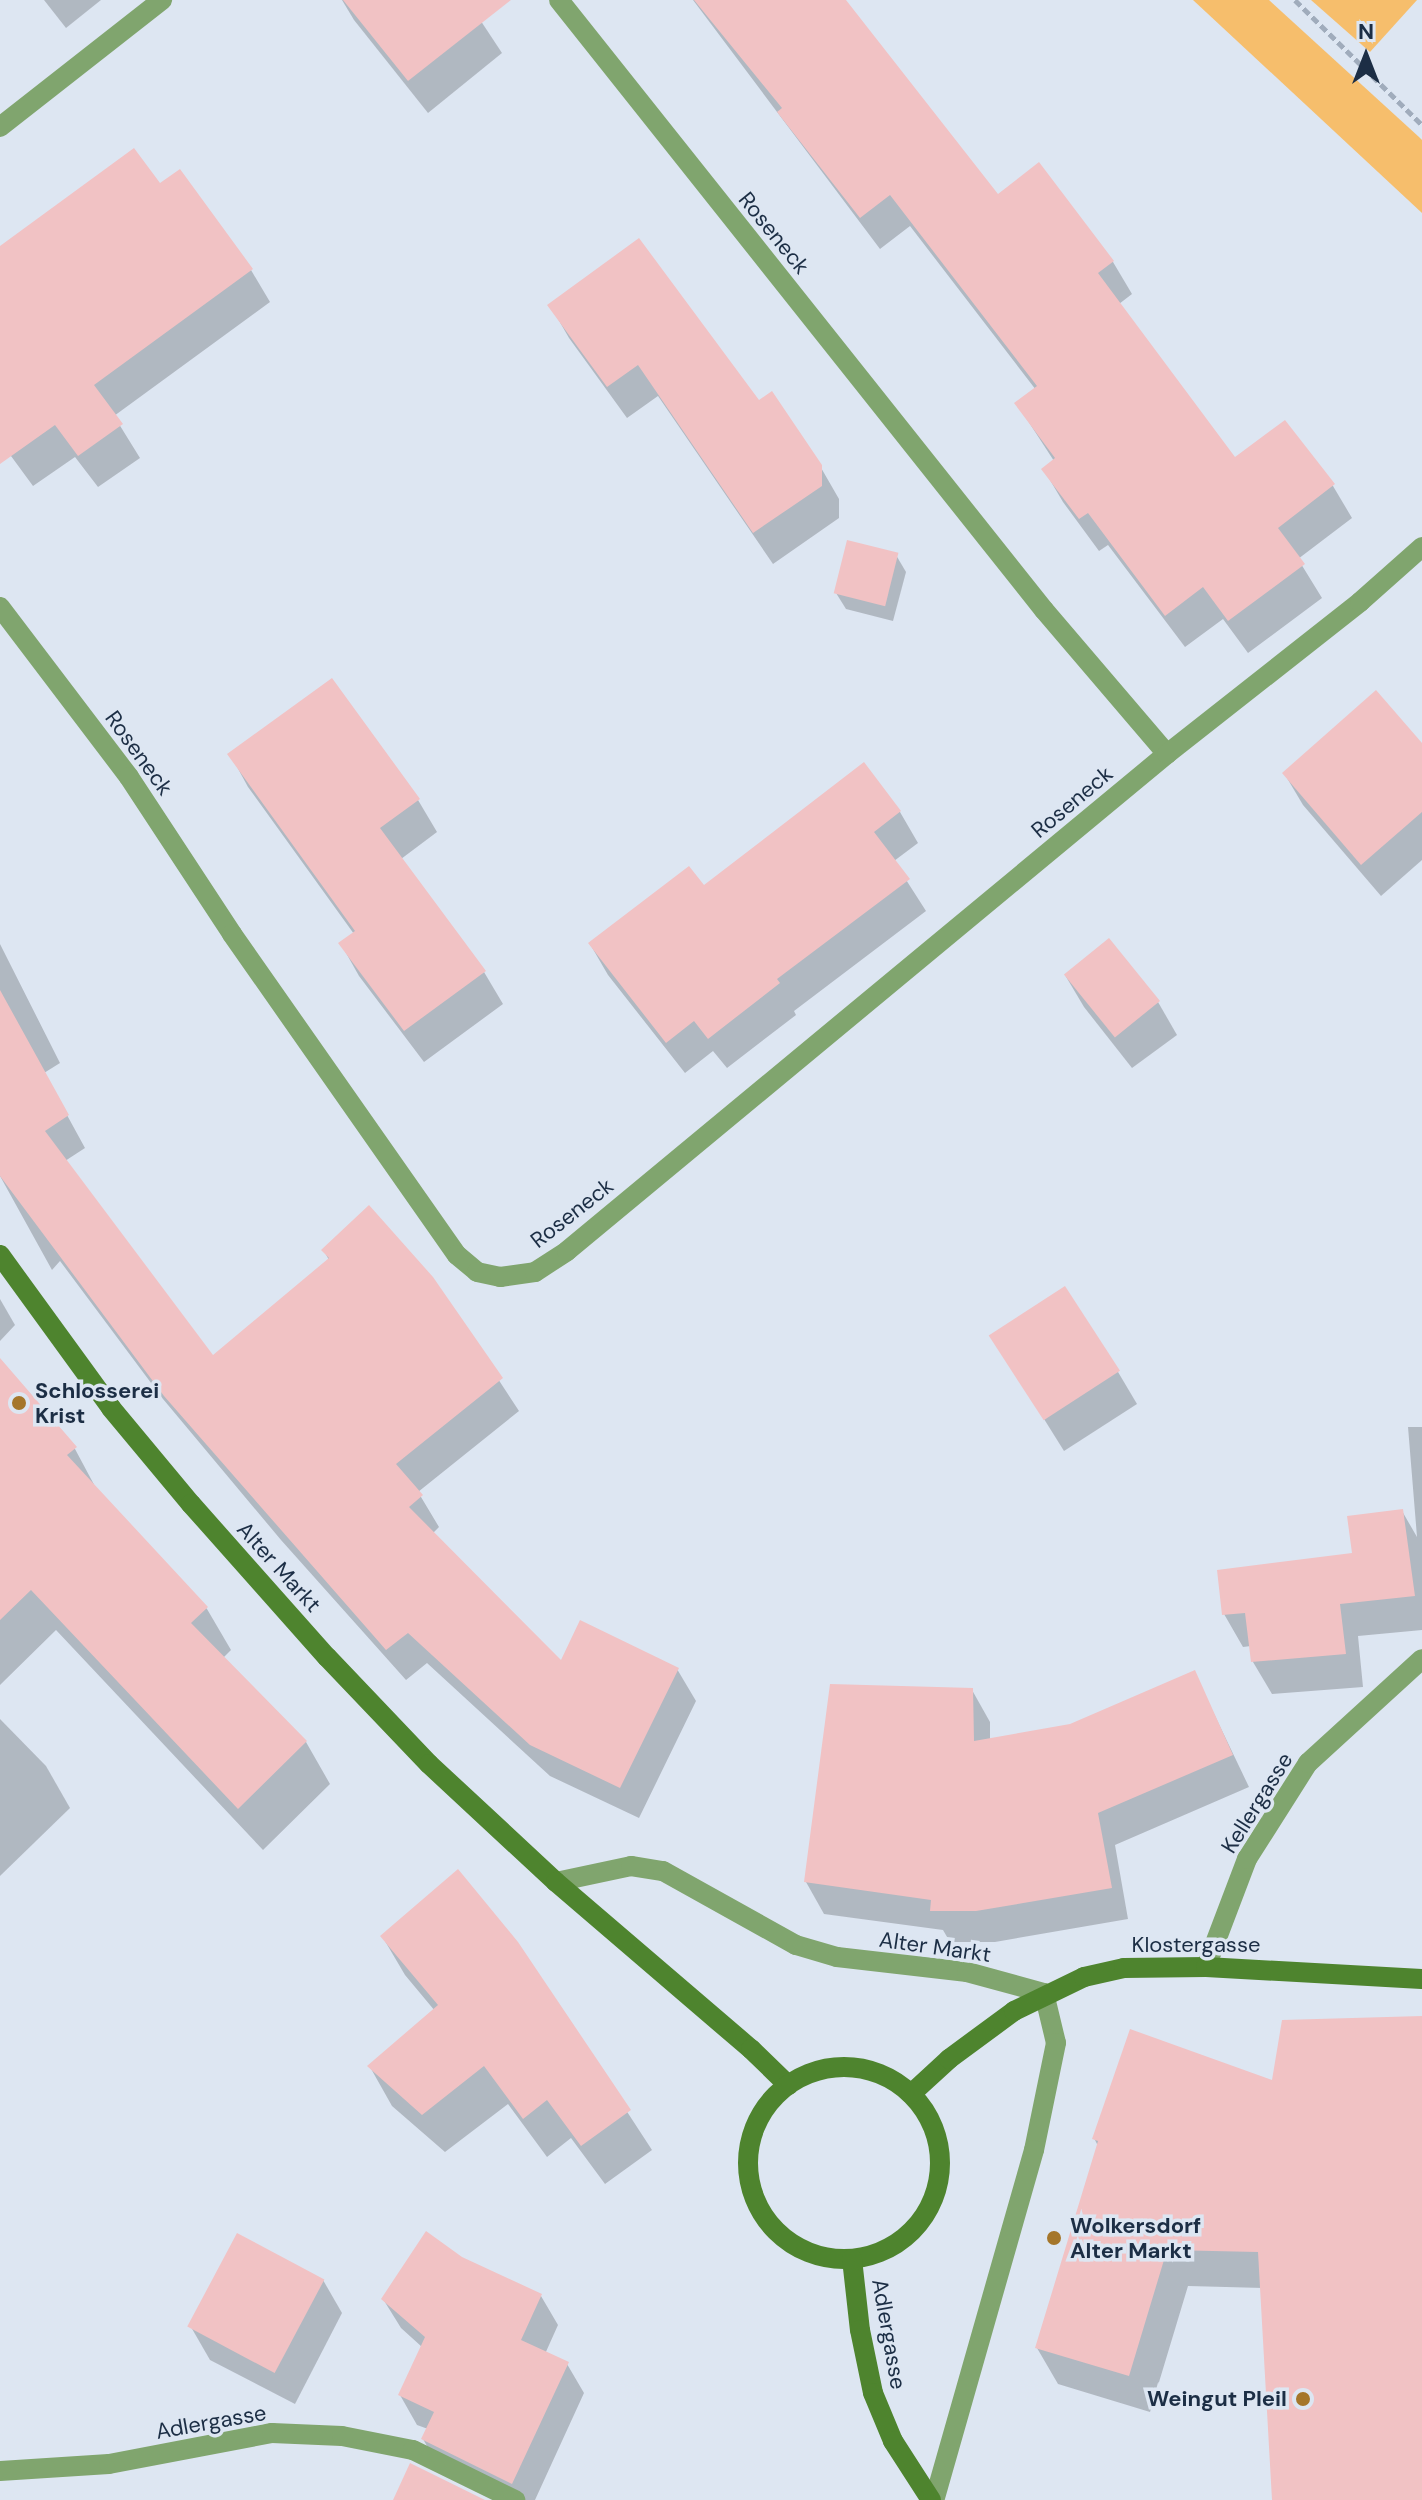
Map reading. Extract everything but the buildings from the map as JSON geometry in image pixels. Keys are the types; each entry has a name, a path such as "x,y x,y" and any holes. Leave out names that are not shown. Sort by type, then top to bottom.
{"main road":[{"name":"Alter Markt","path":"0,1255 111,1408 191,1504 429,1764 556,1882 751,2049 788,2085"},
{"name":"Klostergasse","path":"911,2094 960,2051 1044,1993 1084,1977 1124,1968 1206,1967 1422,1979"},
{"path":"837,2067 863,2069 889,2077 911,2094 928,2115 938,2141 941,2168 935,2195 922,2220 903,2239 879,2253 852,2259 804,2250 766,2219 754,2197 748,2173 749,2147 756,2123 769,2103 788,2085 811,2073 837,2067"},
{"name":"Adlergasse","path":"852,2259 860,2330 873,2393 893,2441 933,2500"}],"street":[{"path":"0,127 162,0"},
{"name":"Roseneck","path":"559,0 1044,610 1167,754"},
{"name":"Roseneck","path":"0,607 129,777 232,934 457,1255 477,1272 500,1277 535,1272 567,1251 1167,754 1360,602 1422,547"},
{"name":"Kellergasse","path":"1206,1967 1247,1859 1308,1763 1422,1659"},
{"name":"Alter Markt","path":"556,1882 598,1870 631,1866 663,1871 796,1945 837,1957 967,1972 1044,1993"},
{"path":"933,2500 1034,2150 1056,2043 1044,1993"},
{"name":"Adlergasse","path":"0,2471 109,2464 272,2433 342,2436 413,2450 515,2500"}],"path":[{"path":"1295,0 1422,125"}],"shaded area":[{"path":"1193,0 1269,0 1419,137 1422,140 1422,213"},
{"path":"1311,0 1417,0 1370,52"}],"place":[{"name":"Schlosserei Krist","path":"19,1403"},
{"name":"Wolkersdorf Alter Markt","path":"1054,2238"},
{"name":"Weingut Pleil","path":"1303,2399"}]}
